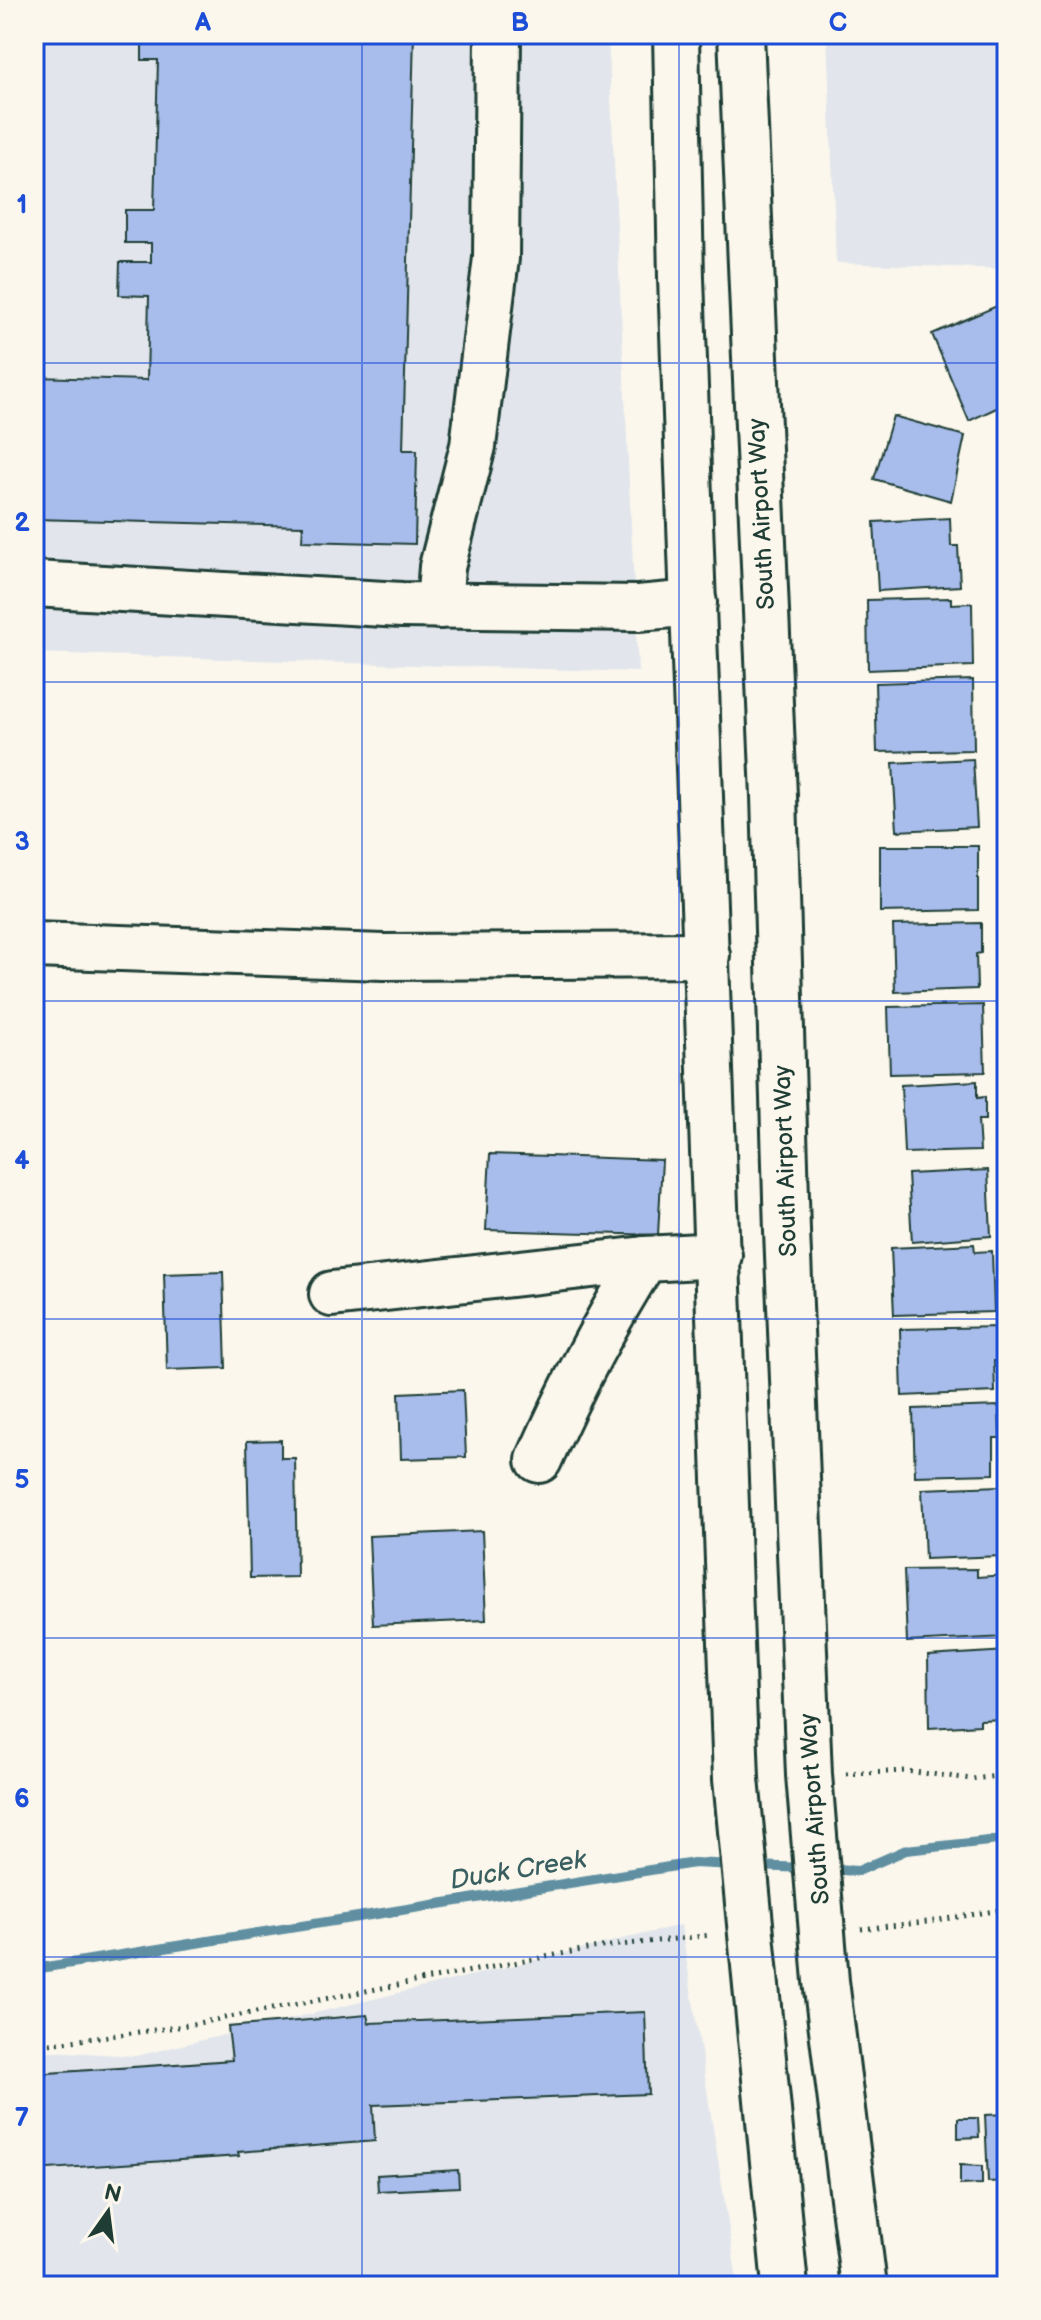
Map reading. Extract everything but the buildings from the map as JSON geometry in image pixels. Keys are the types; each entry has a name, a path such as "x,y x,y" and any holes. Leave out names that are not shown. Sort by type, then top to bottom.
{"main road":[{"path":"439,606 445,555 473,446 496,258 498,34"},
{"path":"676,34 681,278 736,1779 785,2286"},
{"name":"South Airport Way","path":"741,34 773,781 786,1215 810,1786 826,1981 864,2286"},
{"path":"34,584 439,606 638,608 694,603"},
{"path":"34,945 384,957 707,955"},
{"path":"332,1294 645,1259 719,1255"},
{"path":"539,1460 592,1350 645,1259"}],"path":[{"path":"810,1786 906,1771 972,1779 1007,1775"},
{"path":"824,1930 878,1929 1007,1909"},
{"path":"34,2046 177,2027 592,1948 751,1930"}],"shaded area":[{"path":"34,34 608,34 638,672 34,653"},
{"path":"827,34 1007,34 1007,269 836,263"},
{"path":"681,1925 738,2286 34,2286 34,2050 136,2056"}],"waterway":[{"name":"Duck Creek","path":"826,1869 858,1871 906,1850 1007,1839"},
{"name":"Duck Creek","path":"34,1969 694,1863 734,1865"},
{"name":"Duck Creek","path":"754,1866 806,1868"}]}
